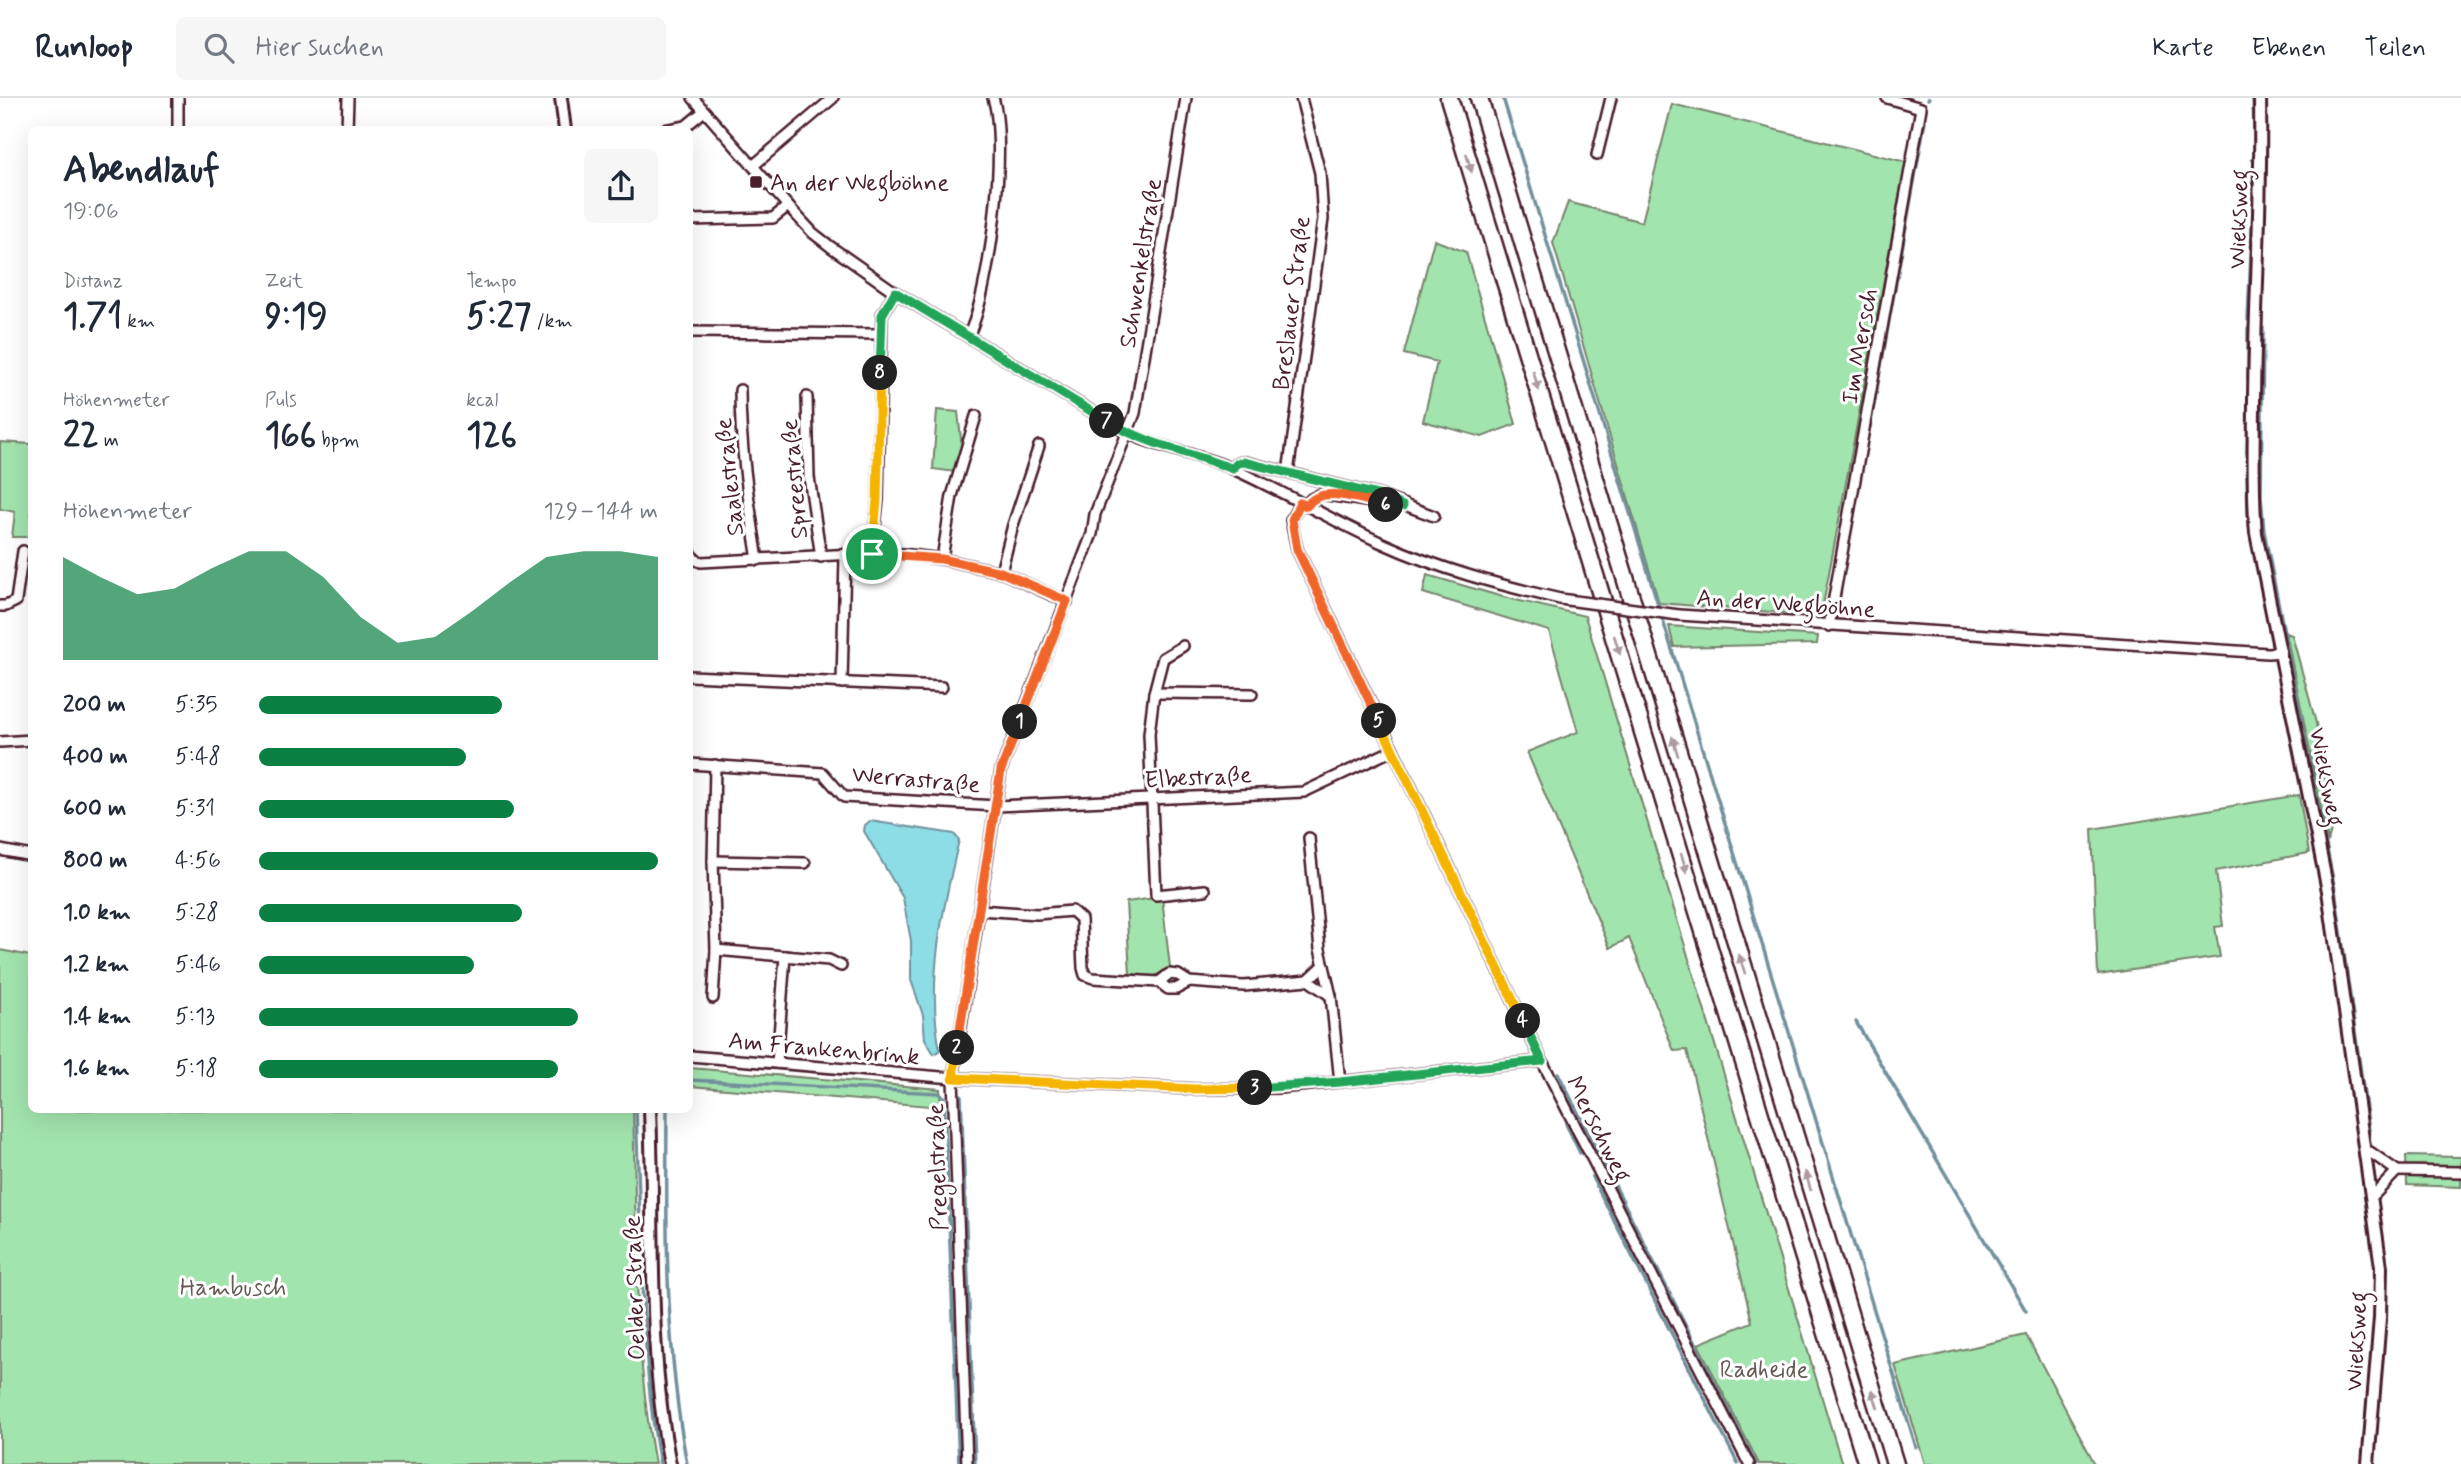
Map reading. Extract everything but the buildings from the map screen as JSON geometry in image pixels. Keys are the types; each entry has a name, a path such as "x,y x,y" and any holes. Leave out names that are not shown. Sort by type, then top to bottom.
{"highway":[{"path":"1449,98 1867,1464"},
{"path":"1479,98 1895,1464"}],"street":[{"path":"178,98 178,126"},
{"path":"348,98 348,126"},
{"path":"561,98 564,126"},
{"name":"An der Wegböhne","path":"693,98 813,233 895,292 1127,433 1233,469 1384,544 1449,570 1560,599 1679,615 2281,652"},
{"path":"754,165 832,98"},
{"path":"968,336 974,324 986,274 997,188 998,117 993,98"},
{"name":"Schwenkelstraße","path":"1127,433 1135,413 1186,98"},
{"name":"Breslauer Straße","path":"1288,473 1324,219 1320,173 1301,98"},
{"path":"1597,155 1611,98"},
{"name":"Im Mersch","path":"1829,626 1921,108 1887,98"},
{"name":"Wieksweg","path":"2260,98 2262,172 2256,294 2253,497 2256,533 2328,891 2381,1267 2368,1464"},
{"path":"686,126 704,111"},
{"path":"693,220 773,218 788,206"},
{"path":"872,554 877,500 880,334 882,315 895,292"},
{"path":"693,332 880,334"},
{"name":"Saalestraße","path":"740,390 743,468 758,560"},
{"name":"Spreestraße","path":"807,397 809,477 821,557"},
{"path":"942,559 952,496 976,416"},
{"name":"Pregelstraße","path":"967,1464 953,1078 979,910 1001,770 1067,601 1092,534 1094,514 1127,433"},
{"path":"1001,572 1039,446"},
{"name":"An der Wegböhne","path":"1233,469 1237,463 1244,462 1378,495 1434,516"},
{"name":"An der Wegböhne","path":"1303,505 1321,494 1388,506 1403,506"},
{"name":"Merschweg","path":"1303,505 1292,520 1297,549 1542,1061 1749,1464"},
{"path":"0,606 16,601 23,551"},
{"path":"693,557 701,562 872,554 942,559 1001,572 1067,601"},
{"path":"842,683 845,556"},
{"path":"1183,646 1163,658 1154,694 1149,734 1156,895 1205,890"},
{"path":"693,676 942,687"},
{"path":"1154,694 1252,694"},
{"path":"0,742 28,740"},
{"name":"Elbestraße","path":"996,806 1304,792 1393,750"},
{"name":"Werrastraße","path":"693,764 824,773 844,797 996,806"},
{"path":"712,998 716,950 713,861 715,765"},
{"path":"1309,838 1340,1082"},
{"path":"0,850 28,855"},
{"path":"713,861 805,863"},
{"path":"979,910 1037,914 1072,911 1081,919 1085,975 1093,978 1159,982 1169,974 1178,975 1189,982 1244,986 1308,979 1324,965"},
{"path":"716,950 829,960 841,966"},
{"path":"777,1063 785,956"},
{"path":"1308,979 1331,996"},
{"name":"Am Frankenbrink","path":"693,1056 953,1078 1195,1089 1280,1087 1542,1061"},
{"name":"Oelder Straße","path":"650,1113 655,1352 662,1426 670,1464"},
{"path":"2365,1152 2370,1152 2397,1171 2461,1172"},
{"path":"2371,1194 2375,1194 2397,1171"}],"green space":[{"path":"1672,104 1906,162 1821,616 1659,603 1553,243 1568,202 1642,222"},
{"path":"1434,240 1466,252 1516,424 1482,437 1423,421 1437,362 1404,354"},
{"path":"937,410 958,412 962,448 955,472 933,469"},
{"path":"0,442 28,444 28,537 12,537 15,512 0,509"},
{"name":"Radheide","path":"1427,575 1503,597 1585,616 1842,1464 1759,1464 1698,1344 1752,1322 1687,1050 1674,1051 1629,938 1610,948 1527,752 1578,732 1549,631 1423,593"},
{"path":"1669,626 1818,636 1817,644 1674,647"},
{"path":"2286,633 2292,635 2316,723 2332,827 2328,842"},
{"path":"2299,795 2309,853 2216,871 2223,926 2215,927 2220,957 2098,975 2092,829"},
{"path":"1162,897 1170,968 1155,976 1130,974 1126,902"},
{"name":"Hambusch","path":"0,950 28,955 28,1113 633,1113 639,1332 655,1464 0,1464"},
{"path":"693,1068 940,1089 941,1107 693,1086"},
{"path":"2406,1156 2461,1157 2461,1187 2407,1185"},
{"path":"2026,1335 2095,1464 1925,1464 1895,1365"}],"water":[{"path":"870,821 954,834 959,840 938,944 935,997 940,1050 934,1054 925,1039 923,1015 911,980 911,941 903,898 864,831 865,825"}],"waterway":[{"path":"1503,98 1916,1447"},
{"path":"2252,159 2255,155 2253,98"},
{"path":"1870,427 1925,121"},
{"path":"2251,183 2254,187 2253,199"},
{"path":"2248,320 2253,208"},
{"path":"2248,328 2248,379"},
{"path":"2263,328 2261,497 2264,531 2335,890 2369,1130"},
{"path":"2248,392 2248,412"},
{"path":"2247,453 2248,419"},
{"path":"2247,470 2248,515 2272,640"},
{"path":"1856,1022 2026,1311"},
{"path":"1558,1073 1756,1464"},
{"path":"693,1080 938,1093 944,1097 959,1464"},
{"path":"961,1095 975,1464"},
{"path":"636,1113 641,1254"},
{"path":"667,1113 668,1287 674,1376 687,1464"},
{"path":"1566,1124 1580,1153"},
{"path":"1592,1177 1738,1464"},
{"path":"641,1268 650,1391 660,1464"}],"place":[{"name":"An der Wegböhne","path":"756,182"}],"route":[{"path":"895,292 1140,439 1195,454 1233,469 1237,463 1244,462 1378,495 1403,506 1388,506 1321,494 1311,499 1307,506 1300,503 1292,520 1297,549 1542,1061 1280,1087 1195,1089 953,1078 1001,770 1067,601 1001,572 942,559 903,554 872,554 877,500 880,334 882,315 895,292"}]}
